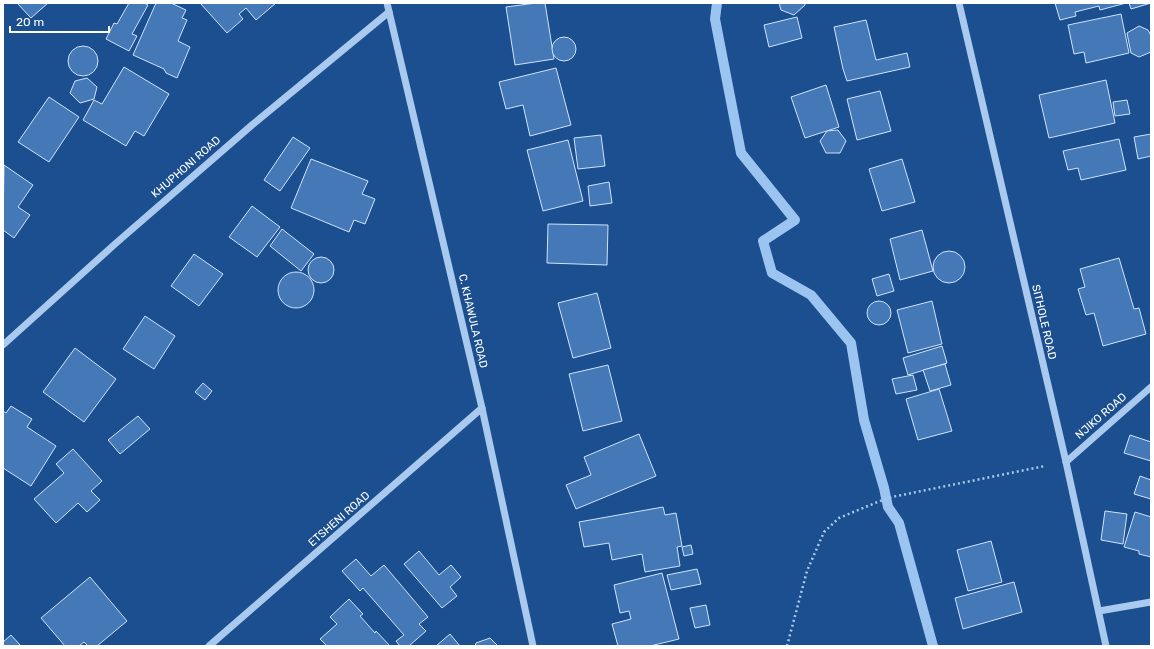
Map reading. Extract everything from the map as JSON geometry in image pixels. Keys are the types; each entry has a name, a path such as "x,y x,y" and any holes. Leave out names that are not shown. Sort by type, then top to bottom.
{"street":[{"name":"C. KHAWULA ROAD","path":"387,3 482,408 533,646"},
{"name":"SITHOLE ROAD","path":"959,3 1066,462 1106,646"},
{"name":"KHUPHONI ROAD","path":"3,345 252,124 389,12"},
{"name":"NJIKO ROAD","path":"1066,462 1151,387"},
{"name":"ETSHENI ROAD","path":"209,646 482,408"},
{"path":"1099,611 1151,602"}],"path":[{"path":"787,646 807,571 824,532 840,518 892,497 1066,462"}],"building":[{"path":"17,3 48,3 31,18"},
{"path":"129,3 144,3 148,5 132,34 137,36 129,51 106,39 114,23 117,24"},
{"path":"156,3 171,3 186,10 182,18 187,20 178,41 190,47 177,78 166,73 164,69 133,55"},
{"path":"200,3 276,3 256,20 246,8 239,14 243,19 227,33"},
{"path":"545,3 554,59 515,65 506,7"},
{"path":"779,3 805,3 805,5 794,15 781,10"},
{"path":"1055,3 1126,3 1100,10 1099,6 1075,12 1076,16 1060,20"},
{"path":"1129,3 1151,3 1131,9"},
{"path":"1121,14 1129,53 1086,63 1084,52 1074,54 1068,25"},
{"path":"797,17 802,38 769,47 764,25"},
{"path":"866,20 876,60 907,53 910,67 847,81 834,27"},
{"path":"1139,26 1148,30 1151,36 1151,52 1139,57 1131,53 1127,33"},
{"path":"564,37 572,41 576,49 572,57 564,61 556,57 552,49 556,41"},
{"path":"83,46 89,47 97,55 97,67 89,75 83,76 77,75 69,67 68,61 69,55 77,47"},
{"path":"124,67 169,94 144,136 135,131 126,146 83,120 94,100 102,104"},
{"path":"556,68 571,125 530,136 523,105 506,109 499,82"},
{"path":"87,78 97,87 94,99 80,103 70,93 75,81"},
{"path":"1106,80 1115,123 1049,138 1039,95"},
{"path":"826,85 839,127 805,138 791,97"},
{"path":"880,91 891,131 857,140 847,99"},
{"path":"49,97 79,117 49,162 18,142"},
{"path":"1127,100 1130,114 1115,116 1113,102"},
{"path":"838,130 846,141 840,153 826,153 820,141 827,131"},
{"path":"1151,134 1151,156 1138,159 1134,137"},
{"path":"601,135 605,166 578,169 574,138"},
{"path":"293,137 310,148 280,191 264,180"},
{"path":"1119,139 1126,170 1081,180 1078,168 1068,170 1063,151"},
{"path":"568,140 583,201 543,211 527,150"},
{"path":"311,159 368,181 362,194 375,199 365,224 354,220 349,232 291,208"},
{"path":"902,159 915,202 882,211 869,169"},
{"path":"4,165 33,185 18,207 30,215 14,238 3,230"},
{"path":"609,182 612,203 590,206 588,186"},
{"path":"252,206 280,227 257,257 229,237"},
{"path":"548,224 608,225 607,265 547,263"},
{"path":"282,229 314,254 301,271 270,246"},
{"path":"922,230 933,271 900,280 890,239"},
{"path":"946,251 952,251 962,258 965,267 964,273 958,280 952,283 946,283 936,276 933,270 933,264 940,254"},
{"path":"194,254 223,274 199,306 171,286"},
{"path":"321,257 330,261 334,270 330,279 321,283 312,279 308,270 312,261"},
{"path":"1119,258 1134,309 1139,308 1146,334 1103,346 1094,313 1086,315 1078,289 1085,287 1080,269"},
{"path":"300,272 309,277 313,283 313,297 309,303 300,308 292,308 283,303 279,297 278,286 283,277 289,273"},
{"path":"889,274 894,291 877,296 872,279"},
{"path":"597,293 611,348 573,358 558,303"},
{"path":"879,301 888,304 891,313 888,322 879,325 870,322 867,313 870,304"},
{"path":"932,301 942,344 908,353 897,310"},
{"path":"145,316 175,336 154,369 123,349"},
{"path":"942,346 947,363 908,375 903,358"},
{"path":"75,348 116,379 84,422 43,392"},
{"path":"945,364 951,385 930,391 923,370"},
{"path":"608,365 622,421 583,431 569,374"},
{"path":"913,375 917,390 896,394 892,379"},
{"path":"203,383 212,391 205,400 195,392"},
{"path":"939,389 952,431 918,440 906,399"},
{"path":"11,406 32,419 27,427 56,446 31,486 3,468 3,411 6,413"},
{"path":"138,416 150,429 120,454 108,440"},
{"path":"639,434 656,476 576,509 566,485 591,475 584,457"},
{"path":"1130,435 1151,442 1151,461 1124,453"},
{"path":"73,449 102,481 91,491 100,500 87,512 78,503 56,523 34,499 64,473 56,464"},
{"path":"1140,476 1151,480 1151,499 1134,494"},
{"path":"663,507 665,515 676,513 682,546 677,547 680,566 645,572 642,554 612,560 609,543 584,547 579,522"},
{"path":"1105,511 1127,514 1123,544 1101,540"},
{"path":"1135,512 1151,517 1151,557 1139,554 1139,551 1124,547"},
{"path":"991,541 1002,582 968,591 957,550"},
{"path":"691,545 693,554 684,556 682,547"},
{"path":"419,551 439,575 451,565 461,577 450,587 457,596 442,608 404,564"},
{"path":"356,559 371,576 384,565 428,617 419,624 426,631 409,646 400,646 396,641 404,635 363,588 360,591 342,571"},
{"path":"697,569 701,584 671,590 667,575"},
{"path":"662,573 679,639 650,646 618,646 612,624 631,619 629,611 620,613 614,585"},
{"path":"90,577 127,621 97,646 88,646 84,642 79,646 65,646 41,618"},
{"path":"1014,582 1022,612 963,629 955,598"},
{"path":"349,599 363,614 360,616 375,633 376,631 390,646 327,646 320,639 337,624 330,617"},
{"path":"706,605 710,625 695,628 690,608"},
{"path":"450,634 460,646 436,646"},
{"path":"11,635 21,646 3,646 3,642"},
{"path":"490,638 498,646 475,646 476,643"}],"waterway":[{"path":"717,3 715,19 741,153 795,220 763,241 772,273 811,295 851,343 864,420 888,507 899,523 933,646"}]}
